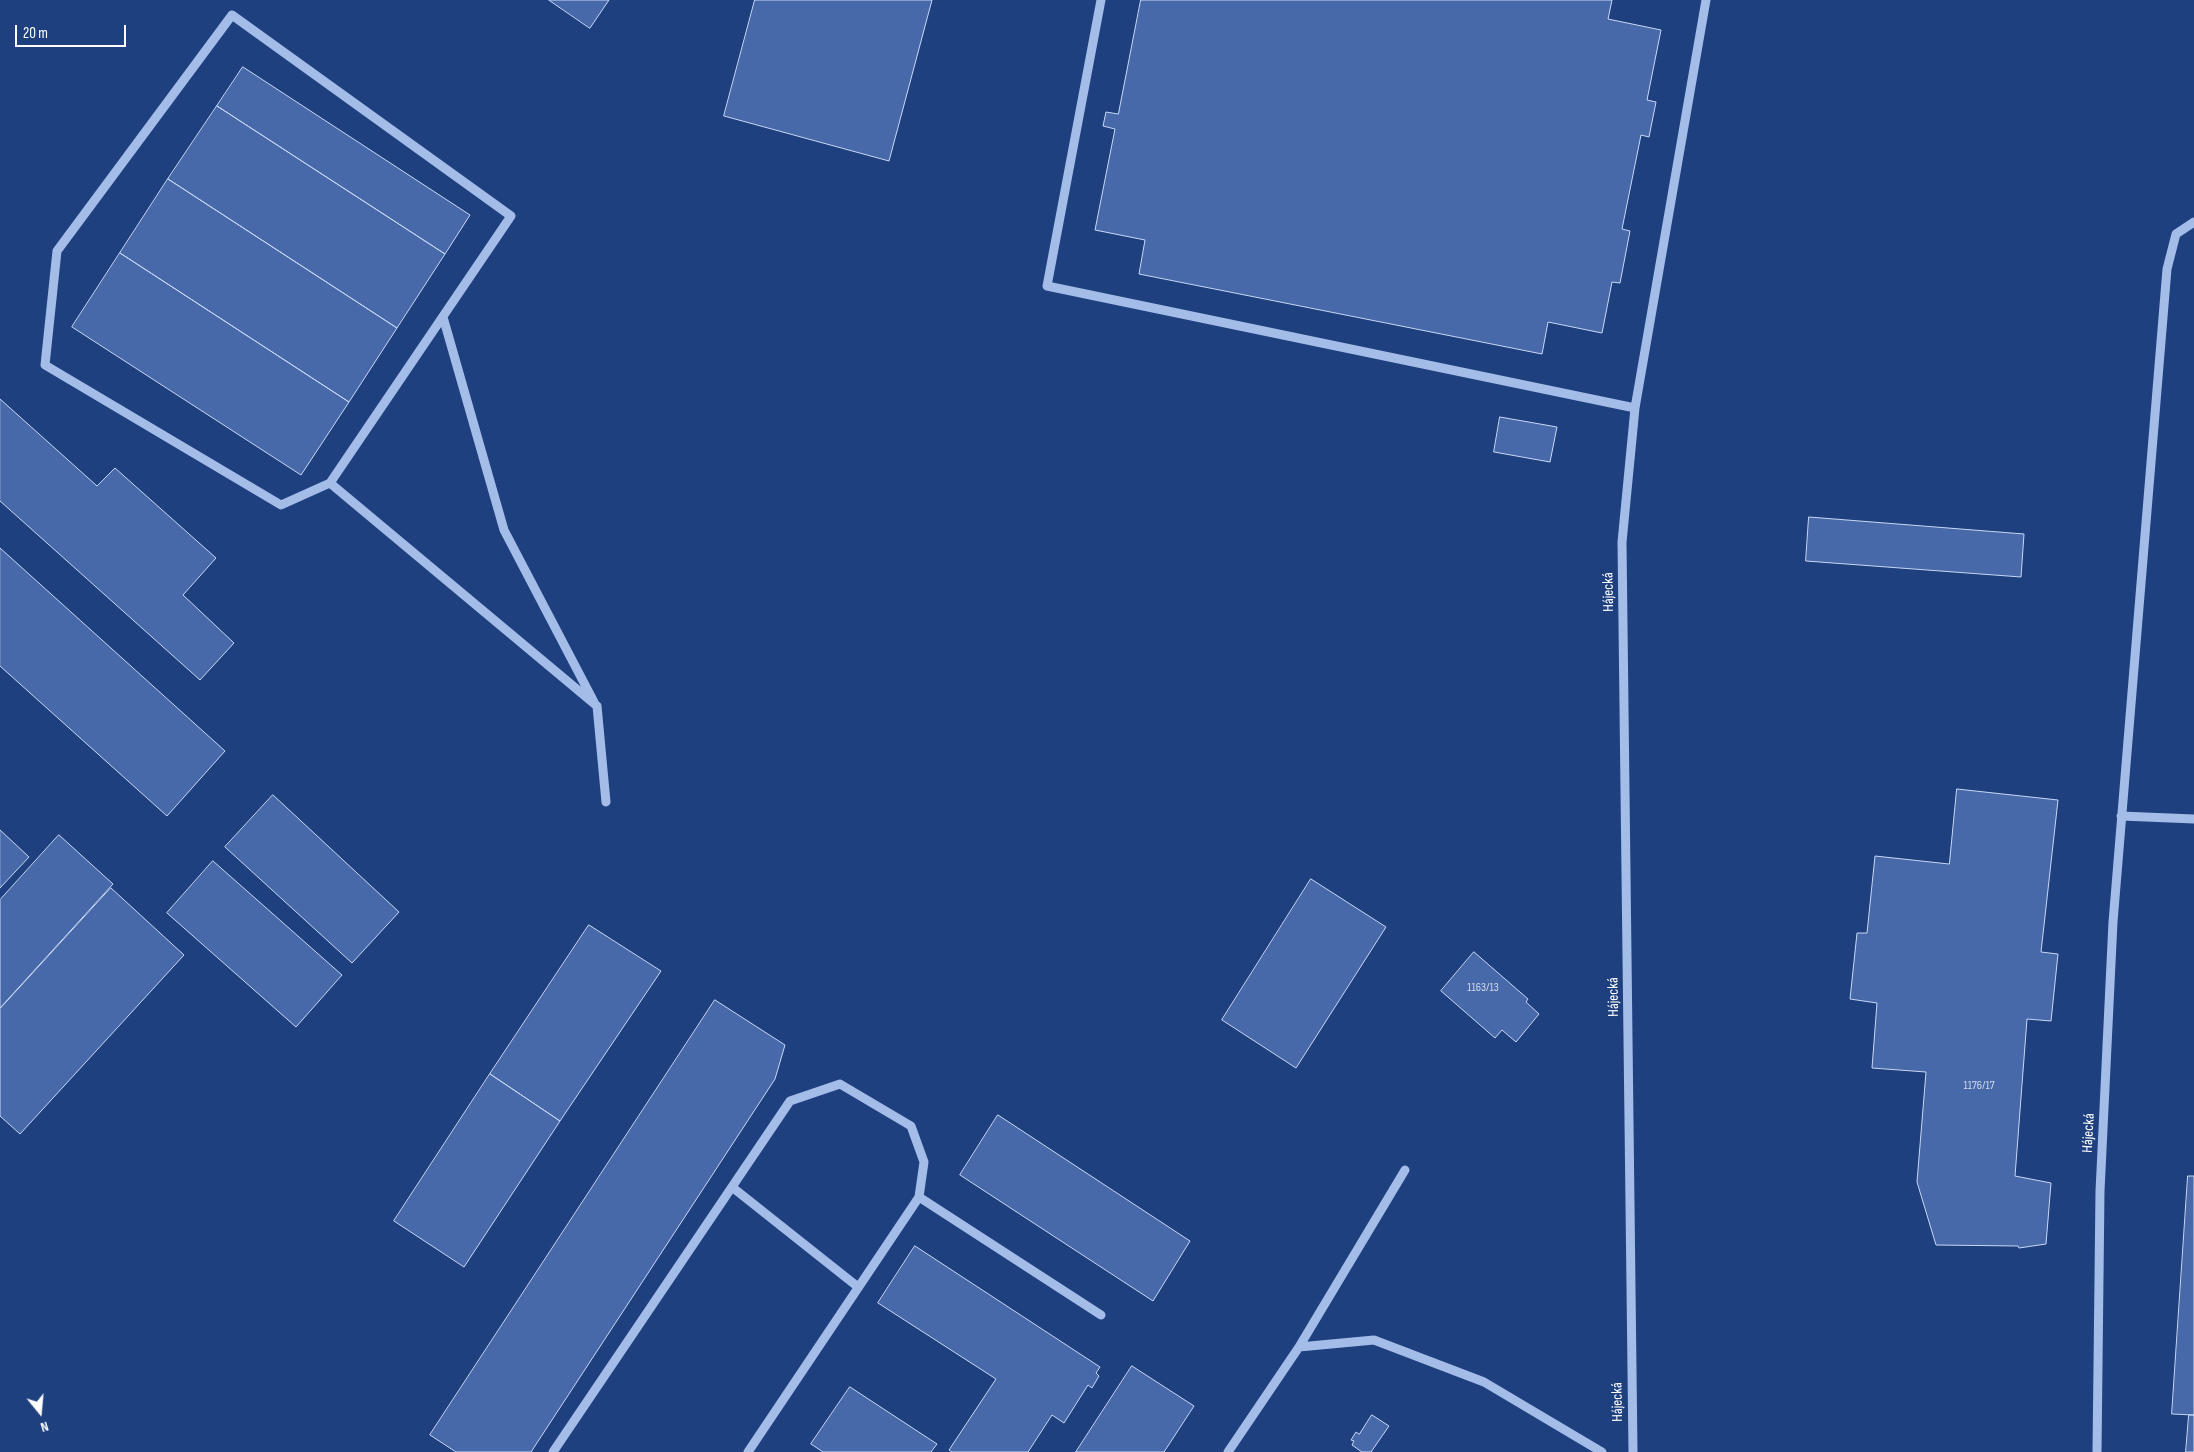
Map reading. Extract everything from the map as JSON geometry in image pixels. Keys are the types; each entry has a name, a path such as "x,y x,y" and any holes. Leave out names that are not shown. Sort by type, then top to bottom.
{"street":[{"path":"1101,0 1047,286 1635,408"},
{"name":"Hájecká","path":"1633,1452 1622,542 1635,408 1706,0"},
{"path":"232,15 511,216 330,483 281,505 45,366 57,252 232,15"},
{"name":"Hájecká","path":"2097,1452 2100,1190 2113,922 2167,268 2176,234 2194,222"},
{"path":"443,317 504,530 597,706 606,802"},
{"path":"330,483 597,706"},
{"path":"2122,816 2194,819"},
{"path":"553,1452 790,1102 840,1084 911,1126 924,1162 919,1198 748,1452"},
{"path":"1228,1452 1299,1347 1405,1170"},
{"path":"732,1188 858,1288"},
{"path":"919,1198 1101,1315"},
{"path":"1299,1347 1374,1340 1484,1382 1602,1452"}],"building":[{"path":"549,0 609,0 590,28"},
{"path":"755,0 932,0 889,161 724,116"},
{"path":"1141,0 1612,0 1608,19 1661,30 1647,100 1656,102 1649,137 1641,135 1622,229 1630,231 1620,283 1612,282 1602,333 1548,322 1542,354 1139,274 1145,240 1095,230 1115,129 1103,126 1106,112 1118,114"},
{"path":"243,67 470,215 445,254 217,106"},
{"path":"217,106 445,254 397,328 168,179"},
{"path":"168,179 397,328 349,402 120,253"},
{"path":"120,253 349,402 301,475 72,327"},
{"path":"0,399 97,486 115,468 216,558 183,595 234,643 200,680 0,501"},
{"path":"1500,417 1557,427 1550,462 1494,452"},
{"path":"1809,517 2024,534 2021,577 1806,561"},
{"path":"0,548 225,751 167,816 0,666"},
{"path":"1957,789 2058,800 2041,952 2058,954 2051,1021 2027,1019 2015,1176 2051,1183 2046,1244 2019,1248 2018,1246 1936,1245 1917,1182 1926,1072 1872,1068 1877,1003 1850,999 1857,933 1867,933 1875,856 1949,864"},
{"path":"273,795 399,912 352,963 225,847"},
{"path":"0,830 29,857 0,888"},
{"path":"59,835 113,884 0,1008 0,900"},
{"path":"213,861 342,975 296,1027 167,913"},
{"path":"1311,879 1386,927 1296,1068 1222,1020"},
{"path":"111,888 184,955 20,1134 0,1116 0,1009"},
{"path":"589,925 661,971 560,1121 490,1074"},
{"path":"1474,952 1528,999 1526,1002 1539,1014 1516,1042 1502,1030 1495,1038 1441,991"},
{"path":"715,1000 785,1045 775,1079 531,1452 456,1452 430,1435"},
{"path":"490,1074 560,1121 464,1267 394,1221"},
{"path":"998,1115 1190,1241 1153,1301 960,1175"},
{"path":"2188,1176 2194,1176 2194,1415 2172,1414"},
{"path":"915,1246 1100,1367 1096,1373 1099,1376 1092,1388 1088,1385 1064,1423 1052,1415 1028,1452 952,1452 949,1450 996,1379 878,1303"},
{"path":"1132,1366 1194,1406 1164,1452 1076,1452"},
{"path":"850,1387 937,1444 931,1452 823,1452 811,1444"},
{"path":"1372,1415 1389,1426 1371,1452 1362,1452 1352,1445 1354,1441 1351,1440 1356,1432 1359,1434"},
{"path":"2189,1415 2194,1415 2194,1452 2186,1452"}]}
